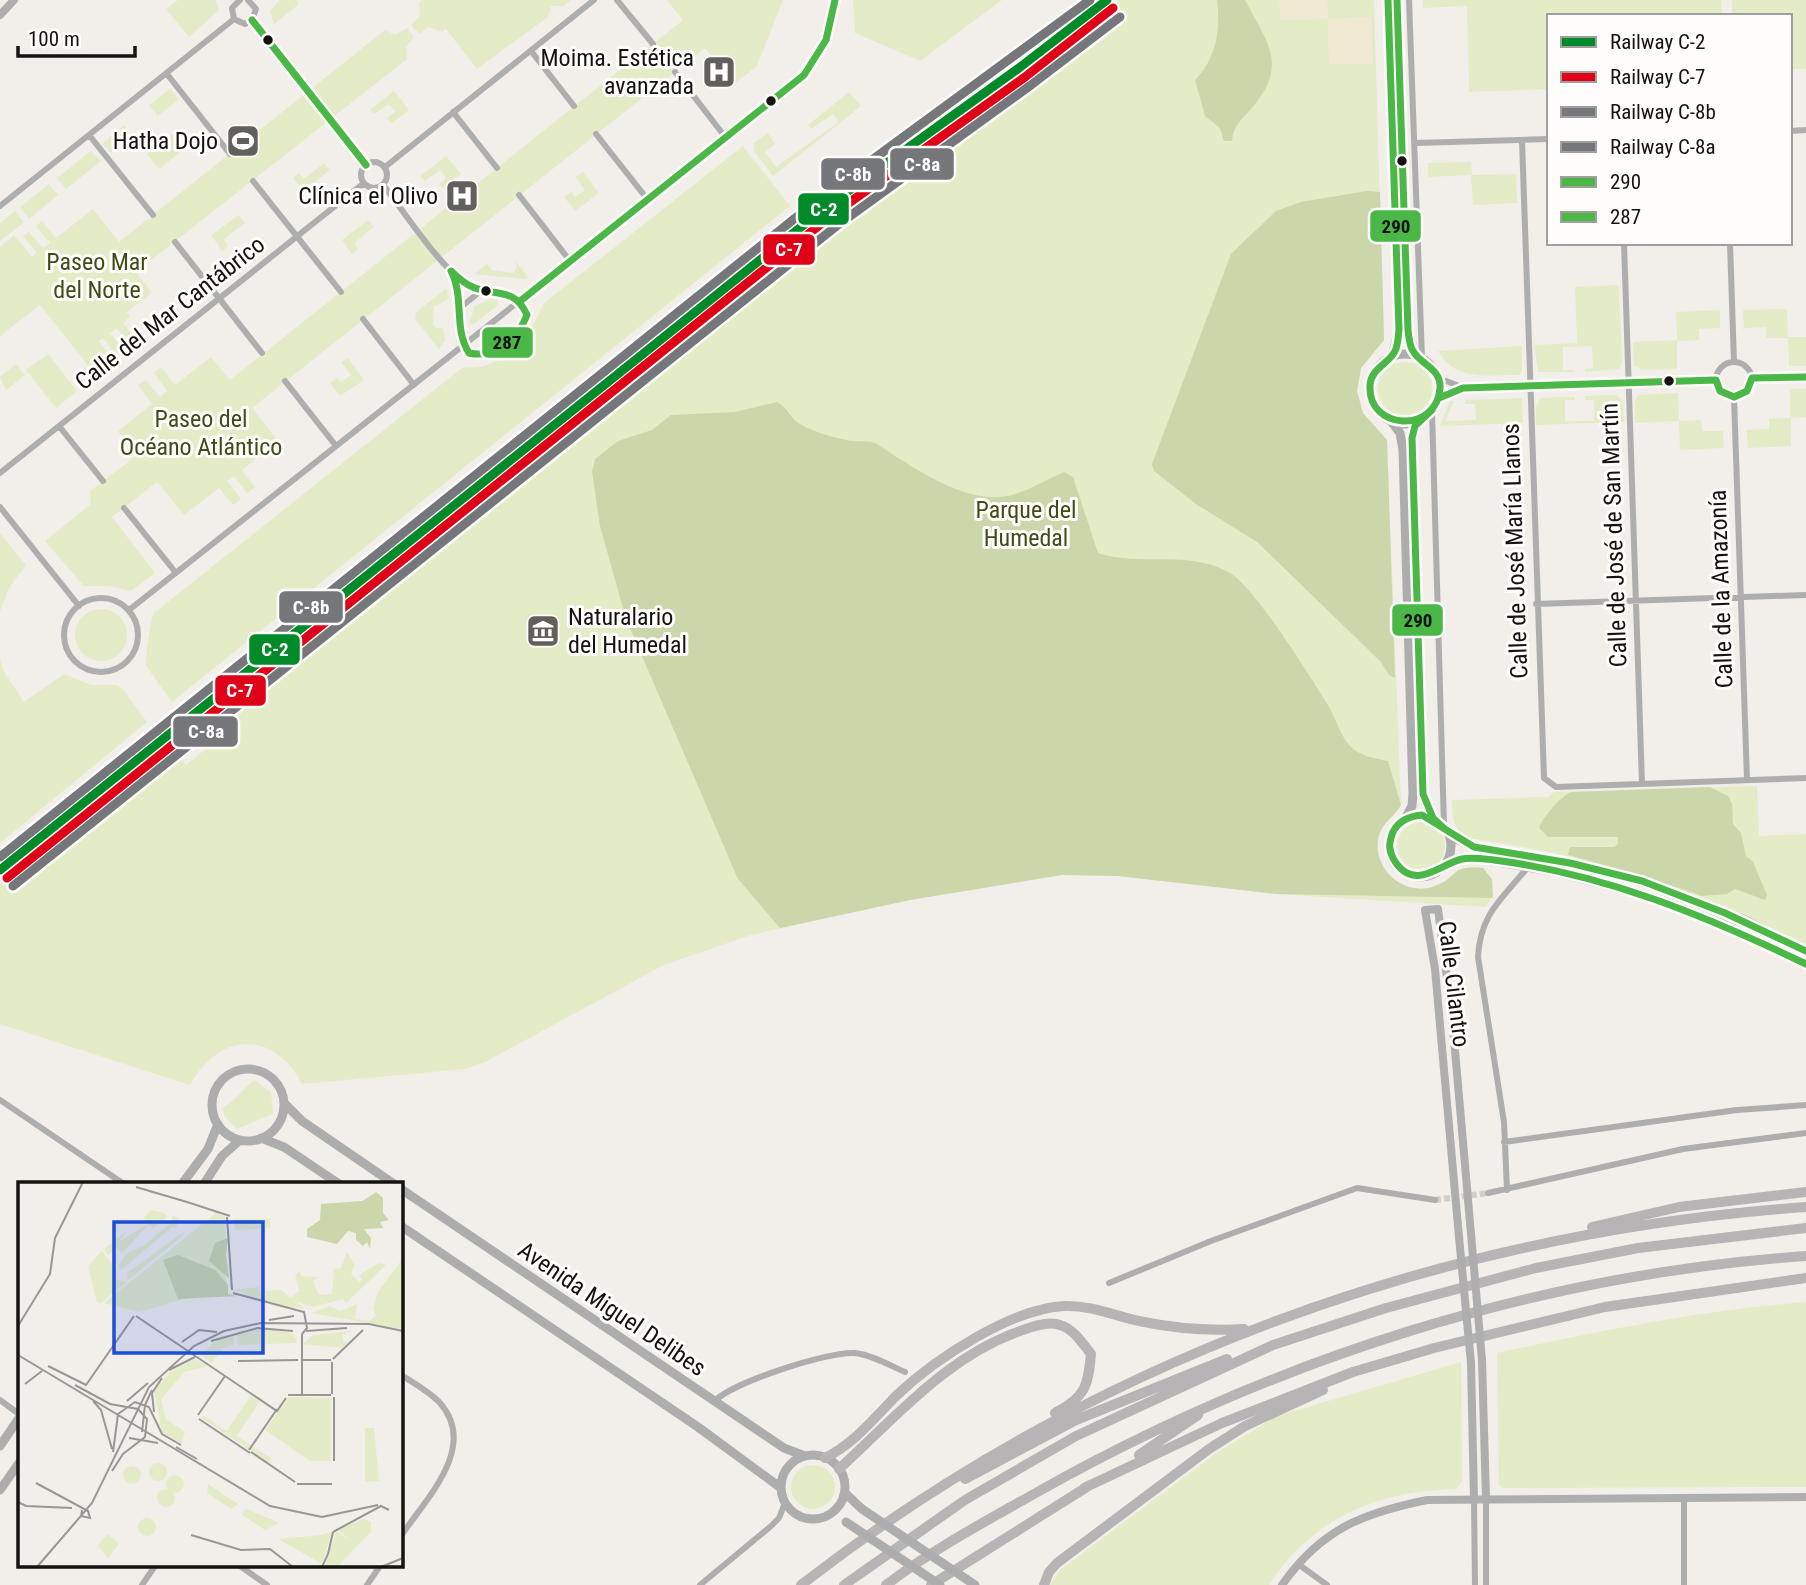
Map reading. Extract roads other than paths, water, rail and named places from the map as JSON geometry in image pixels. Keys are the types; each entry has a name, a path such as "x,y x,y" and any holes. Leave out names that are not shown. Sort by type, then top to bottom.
{"highway":[{"path":"1547,1243 1584,1229 1679,1207 1806,1192"},
{"path":"800,1585 900,1510 988,1456 1107,1393 1254,1328 1371,1288 1547,1243 1686,1218 1806,1207"},
{"path":"844,1585 965,1500 1076,1436 1273,1345 1385,1308 1536,1268 1638,1248 1806,1228"},
{"path":"886,1585 954,1539 1102,1455 1205,1408 1343,1352 1471,1312 1647,1273 1806,1256"},
{"path":"1084,1488 1222,1423 1353,1372 1519,1325 1605,1307 1731,1286 1806,1278"},
{"path":"1731,1286 1806,1284"},
{"path":"825,1458 856,1437 900,1393 948,1354 1027,1314 1063,1306 1086,1307 1142,1322 1202,1332 1254,1328"},
{"path":"839,1469 916,1395 957,1363 1004,1336 1036,1325 1059,1324 1076,1335 1091,1354 1089,1382 1079,1398 996,1446 988,1456"},
{"path":"840,1555 975,1473 1076,1420 1193,1371 1260,1347 1273,1345"},
{"path":"1044,1585 1056,1563 1209,1449 1245,1426 1332,1386 1353,1372"},
{"path":"931,1585 1190,1423 1205,1408"}],"main road":[{"path":"1388,0 1399,330 1392,356"},
{"path":"1397,0 1408,330 1419,357 1438,378 1439,398 1432,411 1414,430 1412,450 1423,794 1433,818 1456,839 1476,848 1586,866 1668,890 1745,920 1806,951"},
{"path":"1405,819 1412,806 1413,794 1403,450 1400,433 1372,402 1370,384 1377,367 1392,356 1419,357"},
{"path":"1391,421 1411,423 1421,420"},
{"path":"1433,818 1419,815 1397,824 1389,841 1389,850 1397,867 1404,873 1422,877 1431,875 1445,863 1475,858 1610,885 1665,901 1738,930 1806,964"},
{"path":"1445,828 1451,843 1445,863"},
{"path":"261,1138 276,1128 284,1103 282,1091 266,1073 243,1069 222,1080 216,1090 213,1113 218,1124 228,1134 240,1140 261,1138 284,1147 336,1182"},
{"path":"284,1103 302,1121 391,1182"},
{"path":"183,1182 208,1149 218,1124"},
{"path":"205,1182 222,1156 240,1140"},
{"name":"Avenida Miguel Delibes","path":"402,1190 792,1454 805,1456"},
{"name":"Avenida Miguel Delibes","path":"402,1227 698,1427 781,1488"},
{"path":"0,1446 18,1418"},
{"path":"845,1493 839,1506 828,1516 818,1519 799,1516 785,1503 781,1488 790,1465 805,1456 825,1458 839,1469 845,1493 862,1509 975,1585"},
{"path":"0,1490 18,1464"},
{"path":"828,1516 846,1522 940,1585"}],"street":[{"path":"0,15 15,0"},
{"path":"238,0 232,12 234,19 245,24 253,20 256,13 252,1"},
{"path":"385,167 594,0"},
{"path":"617,0 653,44"},
{"path":"129,610 726,138 812,66 831,28 835,0"},
{"path":"1409,0 1416,144 1419,357"},
{"path":"0,206 234,19"},
{"path":"253,20 366,164"},
{"path":"531,51 574,106"},
{"path":"675,72 726,138"},
{"path":"167,74 230,154"},
{"path":"453,112 497,167"},
{"path":"596,134 648,200"},
{"path":"89,135 153,215"},
{"path":"1416,144 1547,139"},
{"name":"Calle de José María Llanos","path":"1521,140 1542,769 1547,782 1556,787 1642,784"},
{"path":"366,164 374,162 385,167"},
{"path":"366,164 362,175 365,183 375,187 383,185 387,178 385,167"},
{"path":"253,181 341,292"},
{"name":"Calle del Mar Cantábrico","path":"0,472 365,183"},
{"path":"383,185 452,272 470,286 506,292 519,302 526,312 526,320 508,342 478,355 469,353 463,346 458,326 460,294 452,272"},
{"path":"519,195 570,261"},
{"path":"175,242 262,353"},
{"name":"Calle de José de San Martín","path":"1624,245 1642,784"},
{"path":"1730,245 1734,362"},
{"path":"460,308 470,297 484,289"},
{"path":"363,319 414,385"},
{"path":"1734,362 1746,367 1752,378 1747,391 1734,397 1720,391 1716,380 1721,368 1734,362"},
{"path":"1752,378 1806,377"},
{"path":"1438,378 1463,388"},
{"path":"1439,398 1463,388 1716,380"},
{"path":"285,381 337,446"},
{"name":"Calle de la Amazonía","path":"1734,397 1747,780"},
{"path":"1432,411 1445,828"},
{"path":"59,426 103,481"},
{"path":"0,507 79,606"},
{"path":"124,508 176,573"},
{"path":"1536,604 1806,595"},
{"path":"105,598 118,602 129,610 137,625 135,650 125,663 102,672 78,664 66,645 66,623 79,606 91,599 105,598"},
{"path":"1642,784 1806,778"},
{"path":"1507,1189 1504,1122 1478,957 1479,933 1488,915 1528,867"},
{"name":"Calle Cilantro","path":"1475,1585 1471,1363 1436,969 1425,910 1438,909 1446,960 1482,1360 1486,1585"},
{"path":"0,1100 121,1182"},
{"path":"1504,1142 1737,1110 1806,1105"},
{"path":"1488,1193 1683,1149 1806,1133"},
{"path":"1109,1283 1223,1237 1357,1188 1435,1200"},
{"path":"714,1402 721,1393 761,1377 844,1353 864,1354 905,1372"},
{"path":"402,1376 439,1402 453,1427 454,1439 450,1463 402,1535"},
{"path":"0,1400 18,1415"},
{"path":"1282,1585 1298,1564 1331,1533 1378,1510 1427,1500 1806,1497"},
{"path":"1684,1499 1684,1585"},
{"path":"700,1585 770,1527 779,1518 785,1503"},
{"path":"1298,1564 1327,1585"},
{"path":"142,1585 154,1568"},
{"path":"243,1568 267,1585"},
{"path":"367,1585 379,1568"}],"tunnel":[{"path":"1435,1200 1488,1193"}],"rail line":[{"name":"C-8b","path":"0,857 819,199 1090,0"},
{"name":"C-2","path":"0,870 826,207 1019,68 1107,0"},
{"name":"C-7","path":"7,878 832,215 1025,77 1113,8"},
{"name":"C-8a","path":"13,886 839,224 1120,17"}],"place":[{"name":"Moima. Estética avanzada","path":"719,72"},
{"name":"Hatha Dojo","path":"243,141"},
{"name":"Clínica el Olivo","path":"462,196"},
{"name":"Naturalario del Humedal","path":"543,631"}],"park label":[{"name":"Paseo Mar del Norte","path":"97,276"},
{"name":"Paseo del Océano Atlántico","path":"201,433"},
{"name":"Parque del Humedal","path":"1026,524"}]}
